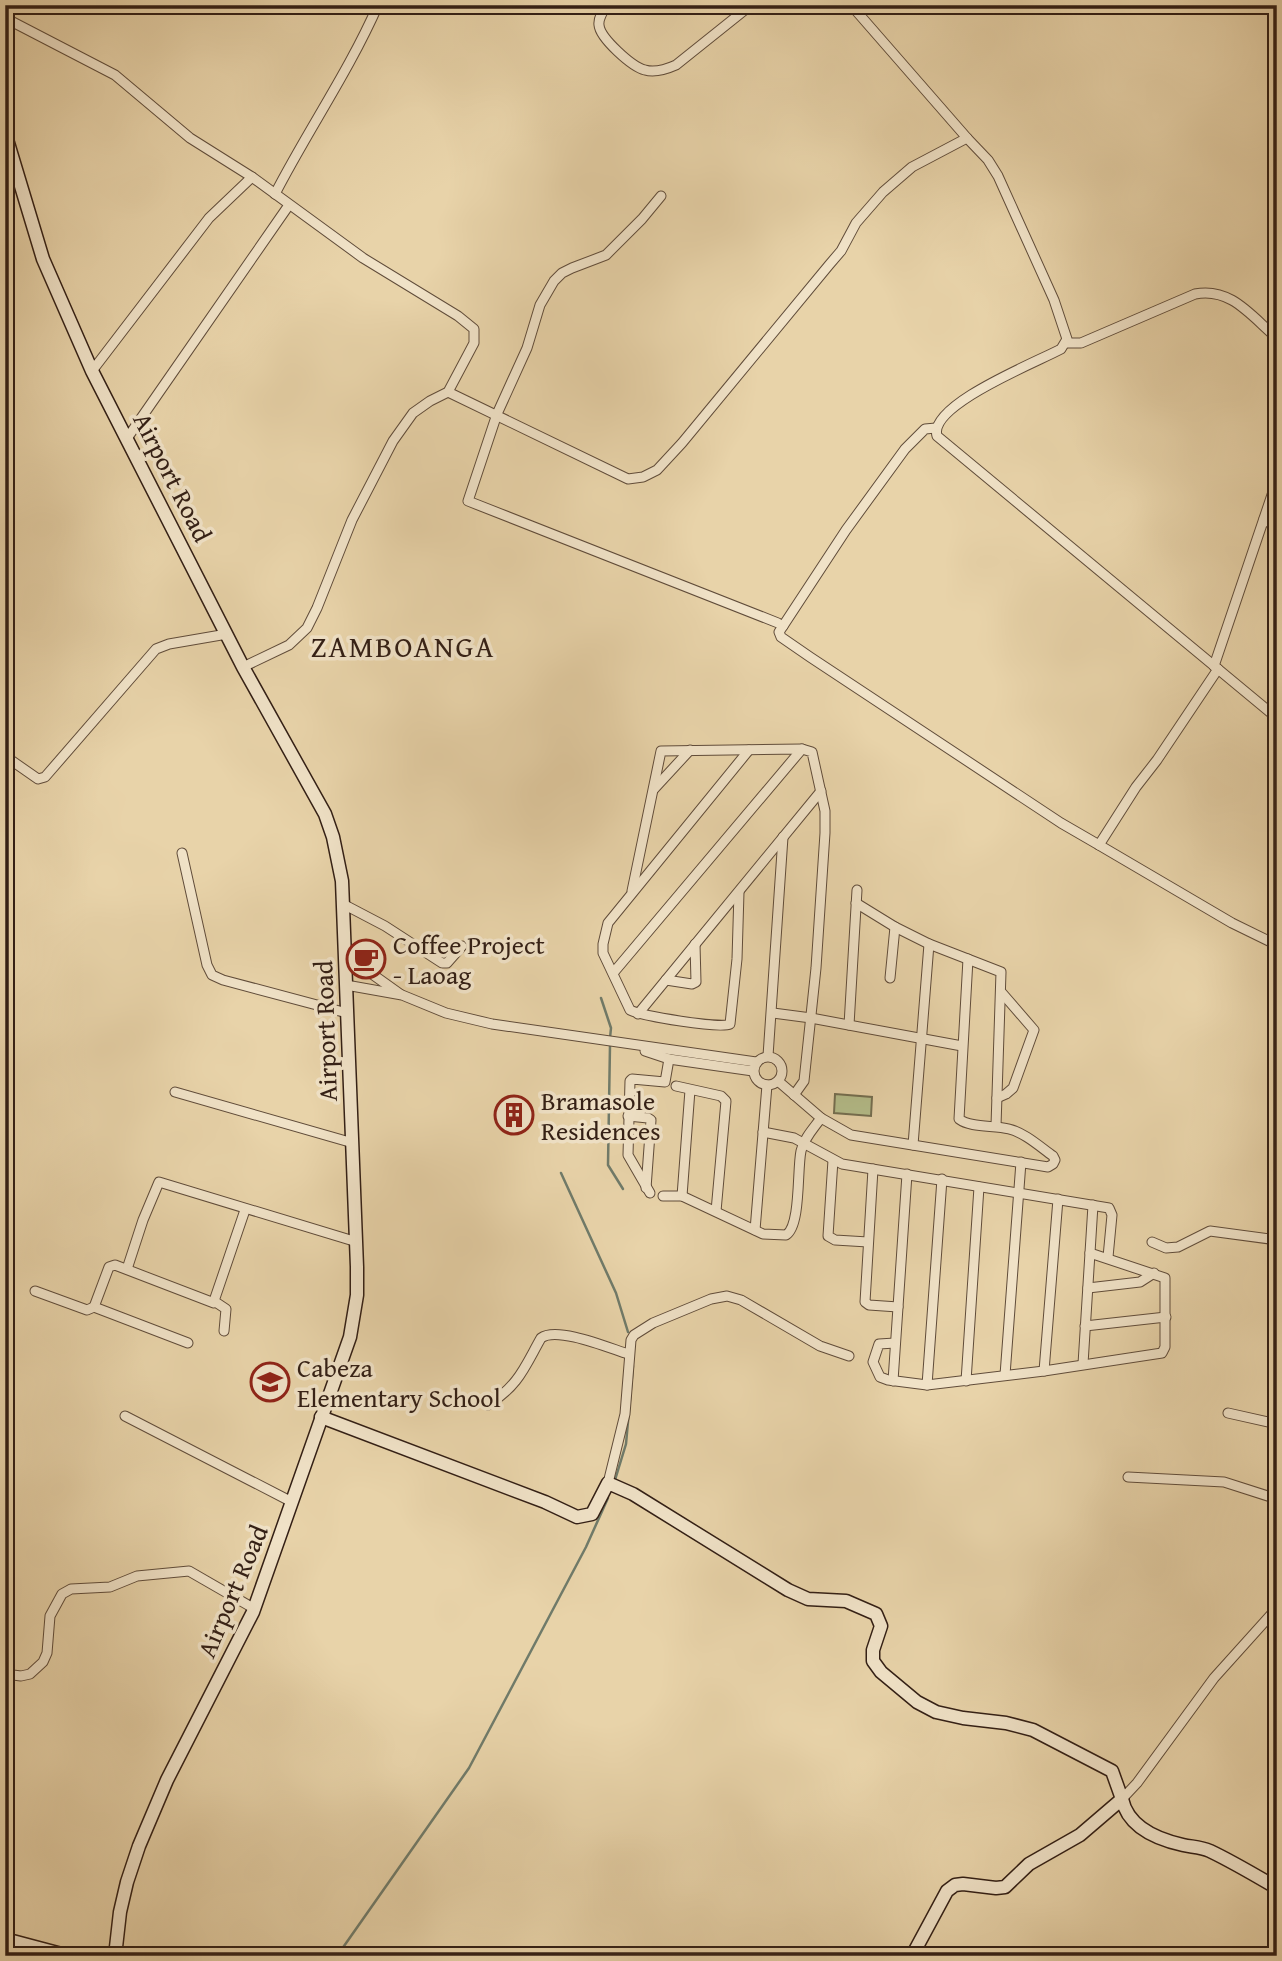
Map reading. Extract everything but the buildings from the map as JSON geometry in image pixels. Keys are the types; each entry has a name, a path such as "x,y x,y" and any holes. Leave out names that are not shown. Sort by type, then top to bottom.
{"main road":[{"name":"Airport Road","path":"5,133 43,259 93,371 243,667 325,814 338,860 343,904 357,1295 350,1336 255,1609 151,1816 127,1882 120,1912 115,1956"},
{"path":"321,1417 578,1517 592,1514 608,1483 633,1494 788,1590 808,1599 846,1601 870,1610 876,1614 881,1626 873,1650 873,1661 881,1672 909,1696 936,1712 1021,1726 1068,1747 1112,1771 1127,1815 1134,1823 1169,1841 1207,1850 1277,1888"},
{"path":"912,1956 947,1891 963,1884 1005,1887 1029,1864 1080,1835 1122,1798"},
{"path":"5,1939 69,1956"}],"street":[{"path":"275,194 305,137 350,63 378,5"},
{"path":"607,5 599,22 601,33 627,59 648,71 676,65 751,5"},
{"path":"851,5 988,160 998,176 1054,300 1066,333 1066,343 1061,349 1001,377 942,417 936,428 939,439 1277,718"},
{"path":"5,18 115,75 190,138 252,177 363,258 471,325 475,333 474,343 448,393 430,401 412,414 393,441 352,520 307,628 289,646 243,667"},
{"path":"448,393 497,414 628,479 649,475 657,470 729,390 841,251 856,223 883,192 912,167 967,138"},
{"path":"93,371 209,218 252,177"},
{"path":"660,196 642,219 606,255 572,268 554,281 540,305 527,348 497,414 468,501 783,626"},
{"path":"128,437 289,205"},
{"path":"1066,343 1081,343 1205,292 1226,295 1277,338"},
{"path":"936,428 925,429 905,449 839,539 779,632 781,637 1061,823 1232,923 1277,946"},
{"path":"1099,845 1216,668 1277,480"},
{"path":"1264,519 1277,528"},
{"path":"5,756 37,779 46,777 156,649 169,644 227,634"},
{"path":"614,972 802,749"},
{"path":"632,891 661,751 802,749 812,752 825,811 825,833 804,1081 794,1095"},
{"path":"653,789 690,750"},
{"path":"739,892 736,972 730,1024 724,1027 638,1014 628,1007 603,953 604,933 608,923 749,750"},
{"path":"638,1014 821,791"},
{"path":"637,1046 648,1053 669,1059 755,1067 768,1056 783,837"},
{"path":"182,853 207,965 212,975 348,1013"},
{"path":"849,1025 857,890"},
{"path":"856,903 929,944 1002,972 996,1126"},
{"path":"343,904 385,926 442,963 447,963 462,946"},
{"path":"890,978 895,927"},
{"path":"666,980 692,984 696,982 695,944"},
{"path":"913,1145 929,944"},
{"path":"778,1081 821,1118 851,1135 1048,1167 1054,1164 1055,1160 1023,1135 996,1126 963,1122 959,1119 968,959"},
{"path":"346,964 372,975 402,995 446,1013 551,1034 621,1043 711,1062"},
{"path":"346,985 402,995"},
{"path":"997,1098 1012,1090 1034,1032 1029,1022 1002,993"},
{"path":"773,1013 962,1046"},
{"path":"755,1067 759,1082 767,1085 778,1081 782,1073 781,1065 768,1056"},
{"path":"628,1116 650,1120 648,1191 628,1155 628,1116 631,1080 665,1082 669,1059"},
{"path":"755,1230 767,1085"},
{"path":"676,1086 721,1096 726,1101 716,1212"},
{"path":"682,1196 690,1090"},
{"path":"175,1093 352,1143"},
{"path":"663,1196 682,1196 755,1230 780,1235 791,1232 803,1143 821,1118"},
{"path":"763,1132 788,1136 833,1160 873,1169 1111,1209 1108,1257"},
{"path":"833,1160 828,1236 835,1240 868,1242"},
{"path":"1006,1376 1021,1162"},
{"path":"873,1169 864,1302 869,1305 898,1307"},
{"path":"893,1381 907,1174"},
{"path":"927,1384 942,1179"},
{"path":"127,1269 159,1182 356,1242"},
{"path":"966,1381 979,1187"},
{"path":"1044,1371 1058,1199"},
{"path":"1083,1364 1093,1205"},
{"path":"214,1303 245,1210"},
{"path":"1152,1242 1166,1248 1178,1247 1210,1231 1277,1240"},
{"path":"895,1343 879,1344 873,1362 880,1377 927,1384 1044,1371 1162,1353 1166,1347 1166,1280 1154,1273 1090,1253"},
{"path":"94,1307 109,1267 115,1265 226,1309 224,1331"},
{"path":"1088,1288 1140,1282 1154,1273"},
{"path":"35,1291 87,1310 94,1307 188,1343"},
{"path":"608,1483 625,1414 628,1354 631,1340 640,1331 711,1299 727,1296 741,1300 820,1346 849,1356"},
{"path":"1085,1326 1166,1317"},
{"path":"488,1405 509,1391 521,1377 545,1334 566,1335 628,1354"},
{"path":"1227,1413 1277,1424"},
{"path":"125,1416 292,1503"},
{"path":"1128,1477 1224,1482 1277,1499"},
{"path":"5,1674 30,1674 43,1662 47,1653 50,1616 62,1594 74,1588 110,1587 137,1576 181,1570 194,1573 255,1609"},
{"path":"1122,1798 1137,1783 1229,1660 1277,1608"}],"green space":[{"path":"835,1094 872,1097 871,1116 834,1113"}],"waterway":[{"path":"601,998 611,1028 610,1038"},
{"path":"610,1045 608,1165 623,1189"},
{"path":"561,1173 616,1293 628,1332"},
{"path":"615,1480 626,1444 633,1366"},
{"path":"337,1956 469,1768 586,1547 608,1498"}],"place":[{"name":"Coffee Project - Laoag","path":"366,959"},
{"name":"Bramasole Residences","path":"514,1115"},
{"name":"Cabeza Elementary School","path":"270,1382"}],"district":[{"name":"ZAMBOANGA","path":"403,646"}]}
